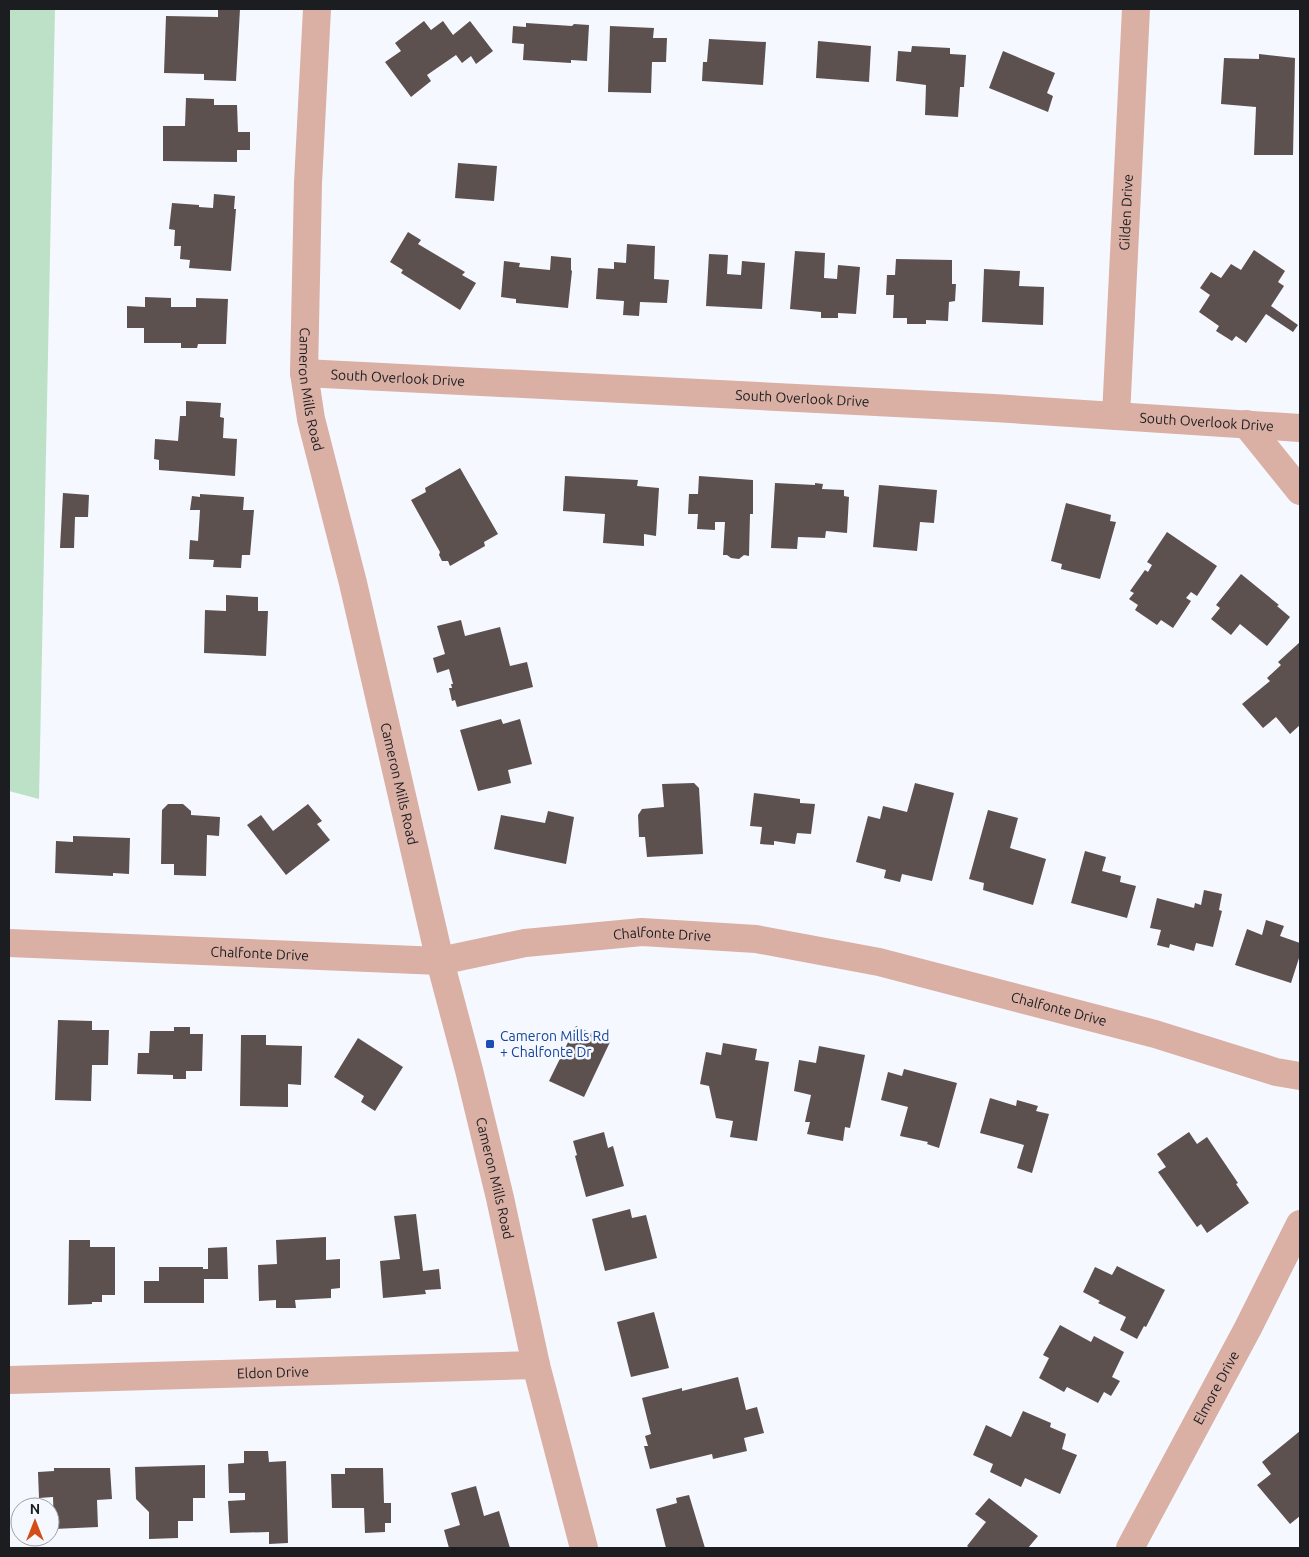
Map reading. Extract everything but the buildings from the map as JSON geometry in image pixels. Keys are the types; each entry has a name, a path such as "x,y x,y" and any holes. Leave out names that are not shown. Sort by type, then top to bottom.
{"street":[{"name":"Cameron Mills Road","path":"317,9 308,183 304,372 311,419 354,583 440,961 500,1198 536,1365 584,1548"},
{"name":"Gilden Drive","path":"1116,416 1136,9"},
{"name":"South Overlook Drive","path":"304,372 994,408 1300,428"},
{"path":"1246,424 1300,491"},
{"name":"Chalfonte Drive","path":"9,943 440,961 525,943 642,932 756,939 879,962 916,971 1155,1034 1276,1072 1300,1076"},
{"name":"Elmore Drive","path":"1130,1548 1248,1328 1300,1224"},
{"name":"Eldon Drive","path":"9,1380 536,1365"}],"green space":[{"path":"9,9 55,9 39,799 9,791"}],"place":[{"name":"Cameron Mills Rd + Chalfonte Dr","path":"490,1044"}]}
